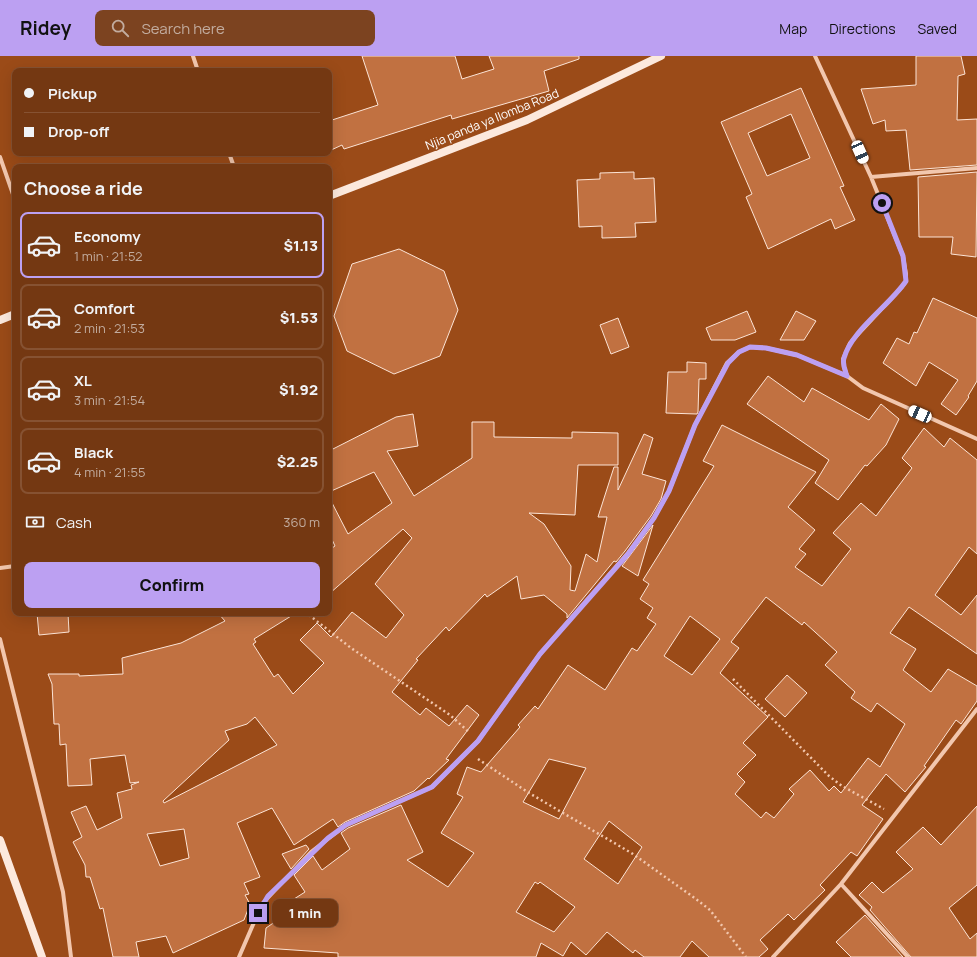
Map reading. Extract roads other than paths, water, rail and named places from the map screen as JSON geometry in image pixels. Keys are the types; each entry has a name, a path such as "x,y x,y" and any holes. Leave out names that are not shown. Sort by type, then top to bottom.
{"street":[{"path":"193,56 197,68"},
{"name":"Njia panda ya Ilomba Road","path":"332,195 527,120 660,56"},
{"path":"814,56 871,177 903,256 906,281 850,342 843,359 847,376"},
{"path":"0,158 12,192"},
{"path":"871,177 977,168"},
{"path":"0,320 12,315"},
{"path":"239,957 262,904 311,852 346,825 432,787 478,741 540,654 628,554 654,518 669,491 695,425 728,363 739,352 750,347 766,348 797,355 847,376 863,388 977,439"},
{"path":"0,568 12,566"},
{"path":"0,638 63,892 71,957"},
{"path":"773,957 841,884 977,709"},
{"path":"0,840 42,957"},
{"path":"841,884 908,957"}]}
